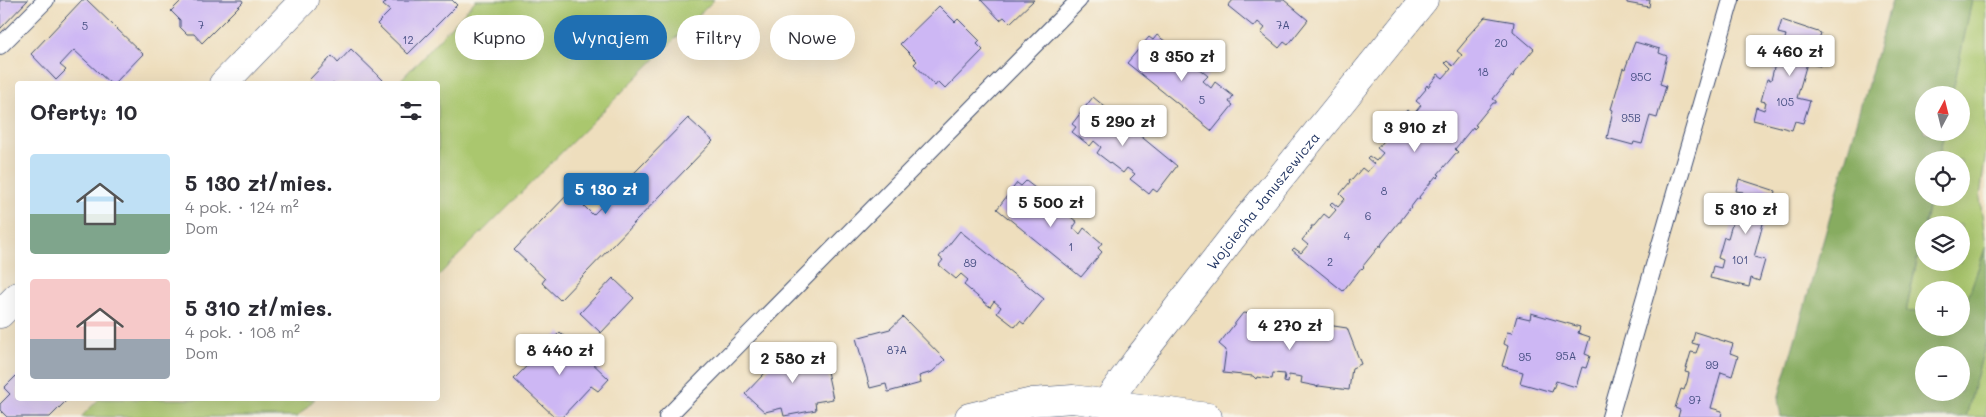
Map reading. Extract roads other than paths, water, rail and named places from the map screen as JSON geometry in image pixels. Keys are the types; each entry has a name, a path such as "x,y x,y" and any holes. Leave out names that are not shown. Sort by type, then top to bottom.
{"street":[{"path":"226,81 304,0"},
{"name":"Wojciecha Januszewicza","path":"1101,410 1137,360 1240,228 1424,0"},
{"path":"0,314 15,299"},
{"path":"969,417 1012,406 1053,399 1073,399 1101,410 1208,417"}],"lane":[{"path":"0,46 46,0"},
{"path":"667,417 1079,0"},
{"path":"1610,417 1731,0"}]}
